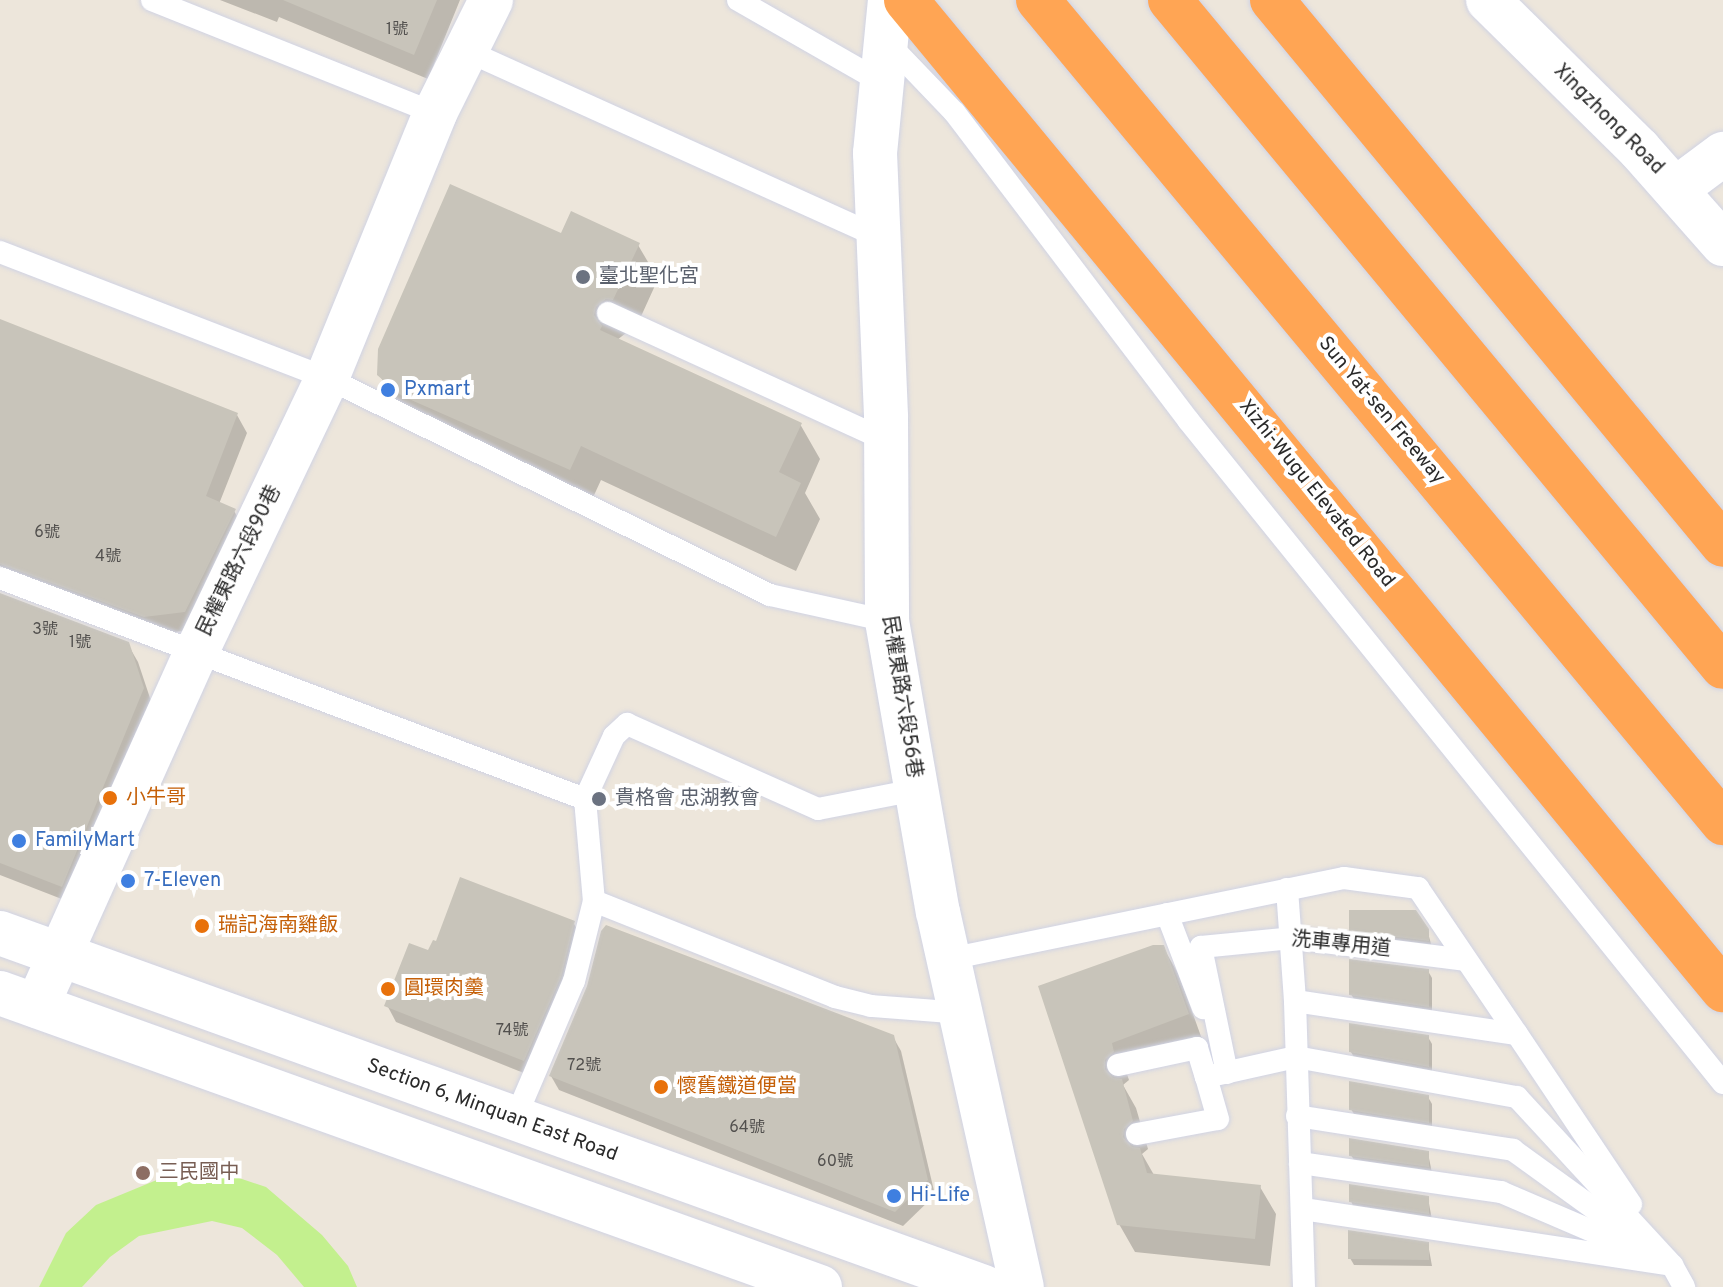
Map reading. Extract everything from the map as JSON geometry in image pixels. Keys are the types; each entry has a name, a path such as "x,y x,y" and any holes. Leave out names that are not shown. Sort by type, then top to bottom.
{"highway":[{"name":"Xizhi-Wugu Elevated Road","path":"906,0 1206,359 1723,990"},
{"name":"Sun Yat-sen Freeway","path":"1038,0 1723,823"},
{"path":"1170,0 1723,667"},
{"path":"1272,0 1723,545"}],"street":[{"name":"民權東路六段90巷","path":"18,999 59,956 196,653 327,378 435,113 491,0"},
{"name":"Xingzhong Road","path":"1488,0 1676,189 1723,244"},
{"name":"民權東路六段56巷","path":"887,19 875,153 886,440 887,621 949,959 1022,1287"},
{"path":"1676,189 1723,154"},
{"name":"Section 6, Minquan East Road","path":"0,933 984,1287"},
{"path":"18,999 820,1287"}],"lane":[{"path":"152,0 435,113"},
{"path":"738,0 881,82"},
{"path":"887,19 1188,420 1723,1083"},
{"path":"467,51 876,236"},
{"path":"0,252 327,378 770,595 887,621"},
{"path":"608,313 886,440"},
{"path":"0,578 585,799"},
{"path":"515,1119 574,981 594,901 585,799 614,736 627,724 818,809 916,790"},
{"path":"949,959 1344,878 1418,888 1684,1287"},
{"path":"1287,889 1295,1001 1304,1287"},
{"path":"594,901 835,997 871,1006 962,1013"},
{"path":"1137,1134 1218,1119 1217,1075 1167,914"},
{"name":"洗車專用道","path":"1217,1075 1201,947 1292,938 1466,960"},
{"path":"1295,1001 1517,1034"},
{"path":"1118,1065 1197,1048 1217,1075"},
{"path":"1217,1075 1296,1057 1517,1097 1672,1265"},
{"path":"1297,1116 1513,1150 1672,1265"},
{"path":"1300,1163 1501,1192 1672,1265"},
{"path":"1303,1209 1672,1265"}],"green space":[{"path":"203,1174 233,1176 266,1187 322,1235 348,1266 357,1287 304,1287 277,1255 242,1228 212,1221 139,1236 110,1257 82,1287 39,1287 66,1233 96,1205 164,1177"}],"building":[{"path":"283,0 437,0 414,55"},
{"path":"450,184 561,233 571,211 640,243 613,300 606,299 596,307 594,315 602,326 600,330 802,423 779,472 801,483 776,537 581,446 570,470 402,396 377,375 378,349"},
{"path":"0,319 238,413 206,496 236,509 185,612 144,617 0,564"},
{"path":"0,593 129,642 144,688 62,887 0,863"},
{"path":"460,877 575,921 561,977 524,1061 384,1006 409,943 428,950 433,940 436,941"},
{"path":"1349,910 1416,910 1429,929 1429,941 1349,931"},
{"path":"606,925 894,1035 928,1180 895,1212 549,1076 587,986 601,931"},
{"path":"1153,945 1164,945 1189,1014 1112,1043 1114,1052 1105,1060 1105,1069 1113,1078 1122,1079 1133,1121 1124,1129 1123,1137 1132,1147 1140,1148 1147,1173 1261,1185 1255,1239 1117,1225 1038,986"},
{"path":"1349,959 1429,969 1429,1007 1349,995"},
{"path":"1349,1023 1429,1035 1429,1067 1349,1052"},
{"path":"1349,1081 1429,1095 1429,1123 1349,1110"},
{"path":"1349,1138 1429,1151 1429,1167 1349,1156"},
{"path":"1349,1184 1429,1196 1429,1214 1349,1202"},
{"path":"1348,1230 1429,1242 1429,1260 1348,1259"}],"place":[{"name":"臺北聖化宮","path":"583,277"},
{"name":"Pxmart","path":"388,390"},
{"name":"小牛哥","path":"110,798"},
{"name":"貴格會 忠湖教會","path":"599,799"},
{"name":"FamilyMart","path":"19,841"},
{"name":"7-Eleven","path":"128,881"},
{"name":"瑞記海南雞飯","path":"202,926"},
{"name":"圓環肉羹","path":"388,989"},
{"name":"懷舊鐵道便當","path":"661,1087"},
{"name":"三民國中","path":"143,1173"},
{"name":"Hi-Life","path":"894,1196"}]}
